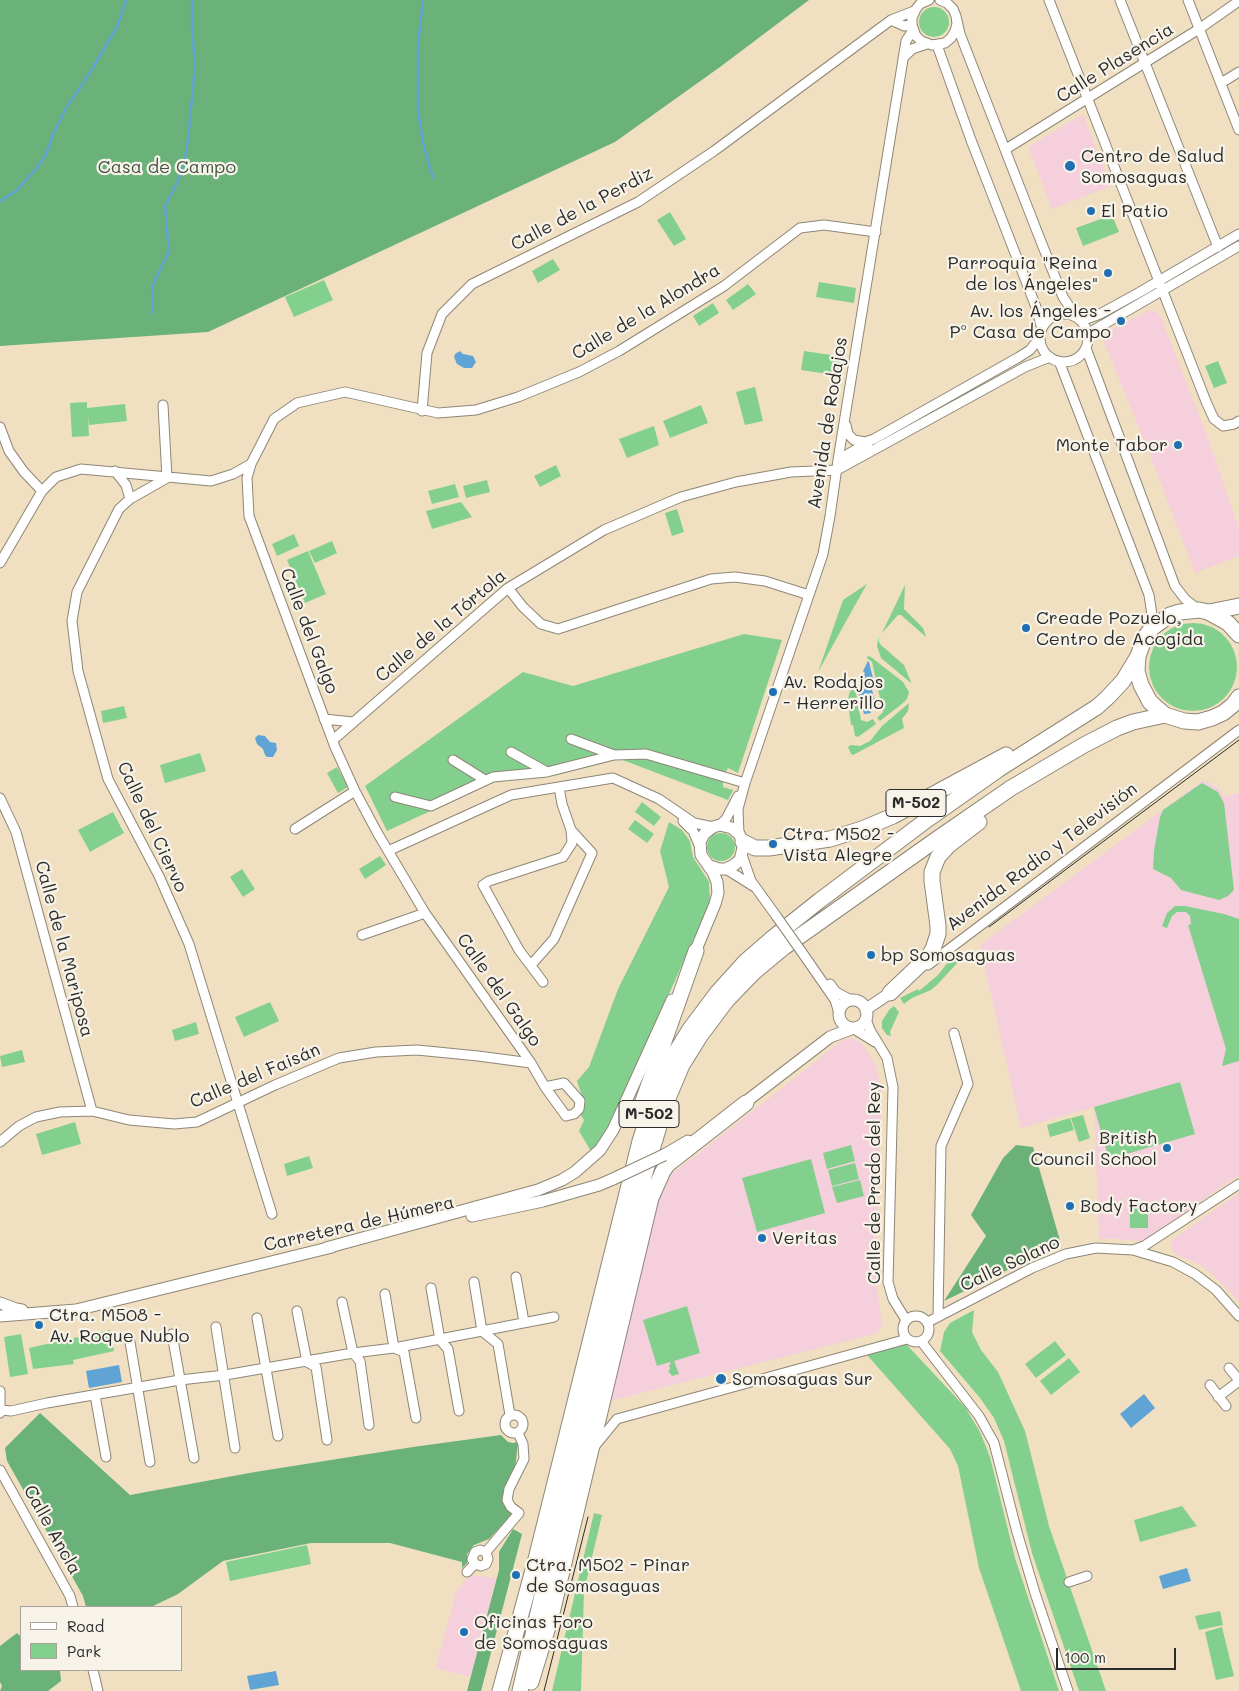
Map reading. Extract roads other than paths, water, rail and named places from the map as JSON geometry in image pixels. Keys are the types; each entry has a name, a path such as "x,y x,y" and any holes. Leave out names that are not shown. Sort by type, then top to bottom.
{"highway":[{"name":"M-502","path":"500,1691 536,1559 640,1141 654,1098 671,1060 690,1029 717,993 745,962 819,901 976,786 1108,697 1123,681 1138,656 1145,637 1152,628 1170,615 1180,612 1239,606"},
{"path":"1203,611 1228,623 1239,635"},
{"name":"M-502","path":"1138,656 1137,671 1140,685 1150,702 1165,715 1184,721 1198,722 1223,713 1233,705 1239,696"},
{"name":"M-502","path":"520,1691 566,1491 638,1196 666,1103 682,1065 700,1036 727,1000 753,973 783,948 1011,788 1117,728 1133,722 1165,715"},
{"name":"M-502","path":"741,844 755,848 769,848 830,839 862,829 893,816 1079,718"},
{"name":"M-502","path":"890,993 929,956 933,949 938,934 938,926 932,872 943,850 1003,803 1084,745"},
{"name":"M-502","path":"603,1288 615,1210 636,1122 696,951"},
{"name":"M-502","path":"528,1691 551,1617 651,1198 663,1171 676,1157 746,1103"}],"main road":[{"path":"326,1248 538,1190 562,1180 580,1168 600,1150 613,1130 696,951 717,898 717,882 710,866 702,858 700,847 704,834 717,826 732,828 741,844 737,863 726,869 710,866"},
{"name":"Avenida Radio y Televisión","path":"866,1015 868,1008 890,993"},
{"path":"746,1103 835,1034 852,1029 862,1025 866,1015 862,1003 851,1000 844,1004 839,1012 842,1023 852,1029"},
{"name":"Carretera de Húmera","path":"56,1311 76,1310 112,1302 326,1248 543,1201 599,1185 664,1154 746,1103"},
{"path":"0,1303 16,1309 56,1311"},
{"path":"0,1316 56,1311"}],"street":[{"name":"Calle de la Perdiz","path":"422,410 427,353 442,314 472,284 638,202 714,151 891,20 929,0"},
{"path":"937,45 974,148 1036,307 1044,351 1050,357 1059,361 1075,360 1082,355 1086,348 1088,337 1085,326 1063,297 960,34 956,16 951,6 940,0"},
{"path":"1049,0 1214,420 1223,426 1239,421"},
{"path":"1120,0 1218,246"},
{"path":"1188,0 1239,130"},
{"name":"Calle Plasencia","path":"1006,150 1200,29 1239,1"},
{"name":"Avenida de Rodajos","path":"851,1000 836,992 801,950 755,888 747,872 738,817 745,783 823,554 906,40 912,28 915,7"},
{"path":"903,58 912,49 927,44 937,45 945,43 955,32 956,16"},
{"path":"891,20 912,28 916,36 927,44"},
{"path":"1221,83 1239,72"},
{"name":"Calle de la Alondra","path":"251,464 274,419 298,403 345,392 438,413 476,410 518,397 579,372 619,351 724,286 800,228 824,225 876,232"},
{"path":"838,460 1030,350 1046,322 1053,317 1060,314 1068,314 1079,319 1100,314 1239,234"},
{"path":"1088,337 1094,330 1239,246"},
{"path":"1086,348 1175,586 1185,599 1203,611"},
{"path":"837,470 1025,367 1050,357"},
{"path":"1059,361 1149,596 1152,614 1145,637"},
{"path":"163,405 166,478"},
{"path":"845,418 848,434 854,440 865,442 874,439"},
{"path":"0,427 9,451 24,472 42,491"},
{"path":"0,563 42,491 56,477 81,469 210,481 233,474 251,464"},
{"name":"Calle del Galgo","path":"251,464 247,478 249,516 324,719 355,791 424,913 531,1063 545,1087 566,1116 574,1114 579,1109 580,1101 564,1083 545,1087"},
{"name":"Calle de la Tórtola","path":"333,740 508,588 604,530 681,497 736,482 791,472 837,470"},
{"path":"115,471 126,485 130,499"},
{"path":"233,474 247,478"},
{"name":"Calle del Ciervo","path":"166,478 130,499 119,509 77,592 72,621 78,670 108,779 159,876 189,944 272,1214"},
{"path":"508,588 523,607 541,624 558,629 711,579 735,577 765,581 809,595"},
{"path":"324,719 352,722"},
{"name":"Avenida Radio y Televisión","path":"890,993 1239,730"},
{"path":"571,739 614,755"},
{"path":"511,752 547,772"},
{"path":"395,797 431,806 494,777 547,772 614,755 646,754 745,783"},
{"path":"453,760 485,780"},
{"path":"388,851 511,795 613,778 659,799 694,824 717,826"},
{"name":"Avenida de Rodajos","path":"717,826 730,812 745,783"},
{"path":"543,982 519,950 483,885 489,881 563,857 572,843 571,830 562,804 559,787"},
{"path":"295,829 355,791"},
{"name":"Calle de la Mariposa","path":"0,798 16,832 92,1111"},
{"path":"659,799 693,831 700,847"},
{"path":"531,965 554,940 592,853 571,830"},
{"name":"Avenida de Rodajos","path":"726,869 755,888"},
{"path":"362,935 424,913"},
{"name":"Avenida de Rodajos","path":"801,950 835,1000 839,1012"},
{"name":"Calle de Prado del Rey","path":"866,1015 870,1030 886,1058 893,1087 888,1282 893,1298 906,1320"},
{"path":"852,1029 878,1044"},
{"path":"938,1317 941,1146 968,1084 954,1033"},
{"name":"Calle del Faisán","path":"0,1142 19,1126 36,1116 60,1112 92,1111 129,1120 174,1124 197,1122 339,1058 376,1052 417,1050 531,1063"},
{"path":"1133,1250 1144,1246 1239,1184"},
{"name":"Calle Solano","path":"928,1322 1032,1268 1066,1254 1096,1248 1133,1250 1173,1262 1195,1274 1216,1290 1239,1316"},
{"path":"516,1277 524,1322"},
{"path":"467,1572 475,1564 481,1566 486,1564 488,1557 486,1552 522,1512 513,1510 507,1500 509,1489 524,1459 523,1444 518,1433 511,1433 505,1427 505,1420 510,1415 498,1344 482,1331 474,1282"},
{"path":"431,1288 440,1340 448,1349 459,1411"},
{"path":"385,1294 394,1348"},
{"path":"342,1302 353,1353 360,1361 369,1425"},
{"path":"298,1312 307,1362"},
{"path":"917,1316 928,1322 928,1336 921,1341 914,1342 907,1338 903,1328 906,1320 917,1316"},
{"path":"0,1391 1,1412 180,1380 225,1375 353,1353 394,1348 554,1317"},
{"path":"258,1318 278,1436"},
{"path":"216,1327 235,1448"},
{"path":"172,1334 194,1458"},
{"path":"590,1454 617,1419 907,1338"},
{"path":"921,1341 974,1408 994,1443 1035,1594 1068,1691"},
{"path":"130,1342 150,1462"},
{"path":"394,1348 404,1352 416,1418"},
{"path":"307,1362 316,1367 327,1440"},
{"path":"1218,1397 1239,1380 1229,1368"},
{"path":"1210,1385 1226,1406"},
{"path":"95,1395 106,1457"},
{"name":"Calle Ancla","path":"0,1470 70,1596 73,1606"},
{"path":"1069,1582 1087,1576"},
{"path":"93,1671 98,1691"}],"water":[{"path":"460,351 463,354 473,356 476,362 472,368 464,368 457,364 454,357"},
{"path":"868,661 874,682 870,683 876,704 869,706 871,713 864,714 857,688 865,673 863,671"},
{"path":"258,735 265,736 270,742 276,743 277,750 273,757 267,757 263,749 257,744 255,738"},
{"path":"119,1365 122,1382 89,1388 86,1371"},
{"path":"1144,1394 1155,1408 1131,1428 1120,1414"},
{"path":"1187,1568 1191,1581 1163,1589 1159,1576"},
{"path":"276,1671 279,1685 250,1690 247,1676"}],"waterway":[{"path":"0,201 16,191 36,169 46,154 54,132 69,103 86,79 118,25 126,0"},
{"path":"153,313 152,287 169,251 165,206 178,181 185,159 188,139 195,66 192,0"},
{"path":"423,0 418,45 418,111 423,143 433,178"}],"tram line":[{"path":"989,927 1239,740"},
{"path":"544,1691 588,1517"}],"place":[{"name":"Centro de Salud Somosaguas","path":"1070,166"},
{"name":"El Patio","path":"1091,211"},
{"name":"Parroquia \"Reina de los Ángeles\"","path":"1108,273"},
{"name":"Av. los Ángeles - Pº Casa de Campo","path":"1121,321"},
{"name":"Monte Tabor","path":"1178,445"},
{"name":"Creade Pozuelo, Centro de Acogida","path":"1026,628"},
{"name":"Av. Rodajos - Herrerillo","path":"773,692"},
{"name":"Ctra. M502 - Vista Alegre","path":"773,844"},
{"name":"bp Somosaguas","path":"871,955"},
{"name":"British Council School","path":"1167,1148"},
{"name":"Body Factory","path":"1070,1206"},
{"name":"Veritas","path":"762,1238"},
{"name":"Ctra. M508 - Av. Roque Nublo","path":"39,1325"},
{"name":"Somosaguas Sur","path":"721,1379"},
{"name":"Ctra. M502 - Pinar de Somosaguas","path":"516,1575"},
{"name":"Oficinas Foro de Somosaguas","path":"464,1632"}],"park label":[{"name":"Casa de Campo","path":"167,167"}]}
